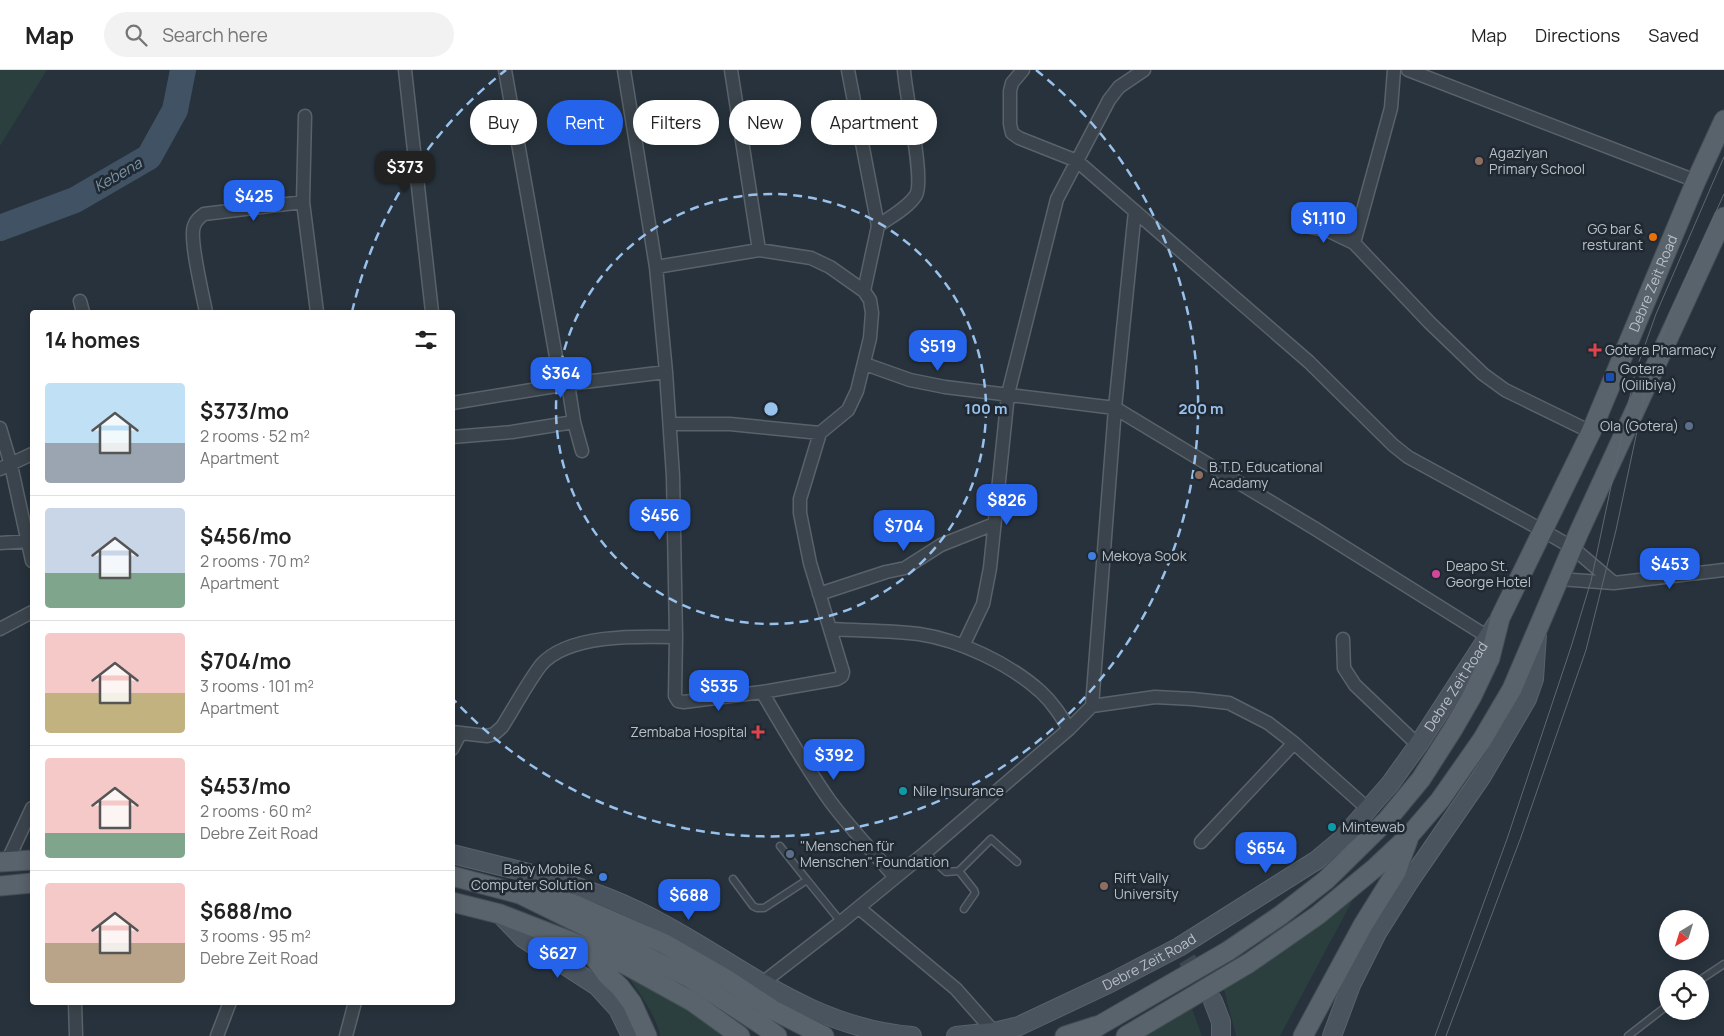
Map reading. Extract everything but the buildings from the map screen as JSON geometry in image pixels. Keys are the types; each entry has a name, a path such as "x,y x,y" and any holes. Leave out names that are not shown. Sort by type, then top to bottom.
{"main road":[{"name":"Debre Zeit Road","path":"956,1036 994,1032 1020,1026 1110,983 1183,953 1317,860 1341,840 1390,784 1418,745 1500,618 1591,432 1696,181 1724,120"},
{"path":"1126,1036 1249,963 1318,915 1376,867 1409,836 1440,800 1482,740 1512,689 1559,579 1724,217"},
{"path":"1065,1036 1092,1031 1159,992 1281,915 1326,880 1387,820 1420,779 1472,696 1490,658 1500,618"},
{"path":"1332,1036 1351,985 1377,933 1410,879 1482,776 1527,699 1534,679 1537,630"},
{"path":"1304,1034 1348,951 1396,872 1409,836"},
{"path":"455,855 573,886 614,901 640,912 707,949 761,984 817,1012 853,1026 887,1034 912,1036"},
{"path":"4,862 30,860"},
{"path":"455,877 520,894 550,897 573,904 665,944 726,979 773,1010 824,1036"},
{"path":"0,886 30,883"},
{"path":"520,894 690,978 777,1036"},
{"path":"455,903 500,914 588,948 628,966 692,1002 740,1036"},
{"path":"500,914 523,938 596,986 618,1009 630,1036"},
{"path":"588,948 607,975 620,987 632,1003 647,1036"},
{"path":"1213,1001 1220,1022 1221,1036"}],"street":[{"path":"405,70 432,310"},
{"path":"505,70 564,384 582,451"},
{"path":"624,70 656,267 666,372 673,476 676,637 675,696 678,700 684,702 762,692 837,679 842,676 843,672 804,540 800,500 820,434 848,410 857,391 870,338 872,313 870,300 864,291 830,267 811,258 759,250 656,267"},
{"path":"731,70 759,250"},
{"path":"848,70 878,226 864,291"},
{"path":"878,226 912,201 918,190 912,124 904,83 904,70"},
{"path":"1023,70 1012,83 1010,91 1010,124 1012,133 1019,138 1077,160 1309,362 1393,445 1408,457 1573,548 1614,583"},
{"path":"963,646 983,604 990,568 1008,394 1057,199 1109,100 1119,87 1144,70"},
{"path":"1354,243 1391,108 1394,70"},
{"path":"1408,70 1696,181"},
{"path":"305,116 303,202 317,310"},
{"path":"206,310 193,240 193,227 197,219 204,214 303,202"},
{"path":"1092,706 1115,408 1135,211"},
{"path":"1301,225 1329,231 1354,243 1430,323 1483,374 1505,390 1591,432"},
{"path":"865,364 910,380 945,387 1115,408 1314,528 1488,637"},
{"path":"455,402 564,384 666,372"},
{"path":"455,437 512,432 574,422"},
{"path":"670,424 730,424 820,434"},
{"path":"0,428 5,467 30,547"},
{"path":"5,467 30,455"},
{"path":"819,594 886,572 905,568 941,545 994,524"},
{"path":"0,543 29,540"},
{"path":"1559,579 1614,583 1724,570"},
{"path":"0,629 30,613"},
{"path":"831,629 919,634 963,646 1017,673 1047,698 1069,729"},
{"path":"456,733 487,736 494,734 502,727 541,666 554,653 609,637 676,637"},
{"path":"1344,639 1344,668 1355,685 1418,745"},
{"path":"762,692 804,763 829,799 848,824 895,877"},
{"path":"761,984 842,922 925,854 1069,729 1092,706 1155,697 1193,698 1229,703 1268,723 1294,743 1368,809"},
{"path":"1201,842 1294,743"},
{"path":"4,862 30,812"},
{"path":"858,908 956,989 994,1032"},
{"path":"75,1005 76,1036"},
{"path":"217,1036 229,1005"},
{"path":"346,1036 354,1005"}],"lane":[{"path":"925,854 946,872 960,871 991,839 1017,862"},
{"path":"780,846 842,922"},
{"path":"960,871 975,893 964,909"},
{"path":"733,879 753,906 757,908 764,908 807,880"},
{"path":"1709,974 1724,964"},
{"path":"1628,1036 1659,1012"}],"green space":[{"path":"0,70 47,70 0,146"},
{"path":"1357,892 1280,1036 1236,1036 1223,986"},
{"path":"622,968 733,1036 660,1036 650,1011"},
{"path":"1190,1003 1202,1036 1132,1036"}],"waterway":[{"name":"Kebena","path":"0,228 75,200 149,157 175,110 183,70"}],"tunnel":[{"path":"1187,959 1212,1000"}],"tram line":[{"path":"1435,1036 1507,839 1591,581 1635,373 1656,314 1724,157"},
{"path":"1446,1036 1521,837 1586,650 1616,530 1649,375 1669,315 1724,194"}],"place":[{"name":"Agaziyan Primary School","path":"1479,161"},
{"name":"GG bar & resturant","path":"1653,237"},
{"name":"Gotera Pharmacy","path":"1595,350"},
{"name":"Gotera (Oilibiya)","path":"1610,377"},
{"name":"Ola (Gotera)","path":"1689,426"},
{"name":"B.T.D. Educational Acadamy","path":"1199,475"},
{"name":"Mekoya Sook","path":"1092,556"},
{"name":"Deapo St. George Hotel","path":"1436,574"},
{"name":"Zembaba Hospital","path":"758,732"},
{"name":"Nile Insurance","path":"903,791"},
{"name":"Mintewab","path":"1332,827"},
{"name":"\"Menschen für Menschen\" Foundation","path":"790,854"},
{"name":"Baby Mobile & Computer Solution","path":"603,877"},
{"name":"Rift Vally University","path":"1104,886"}]}
